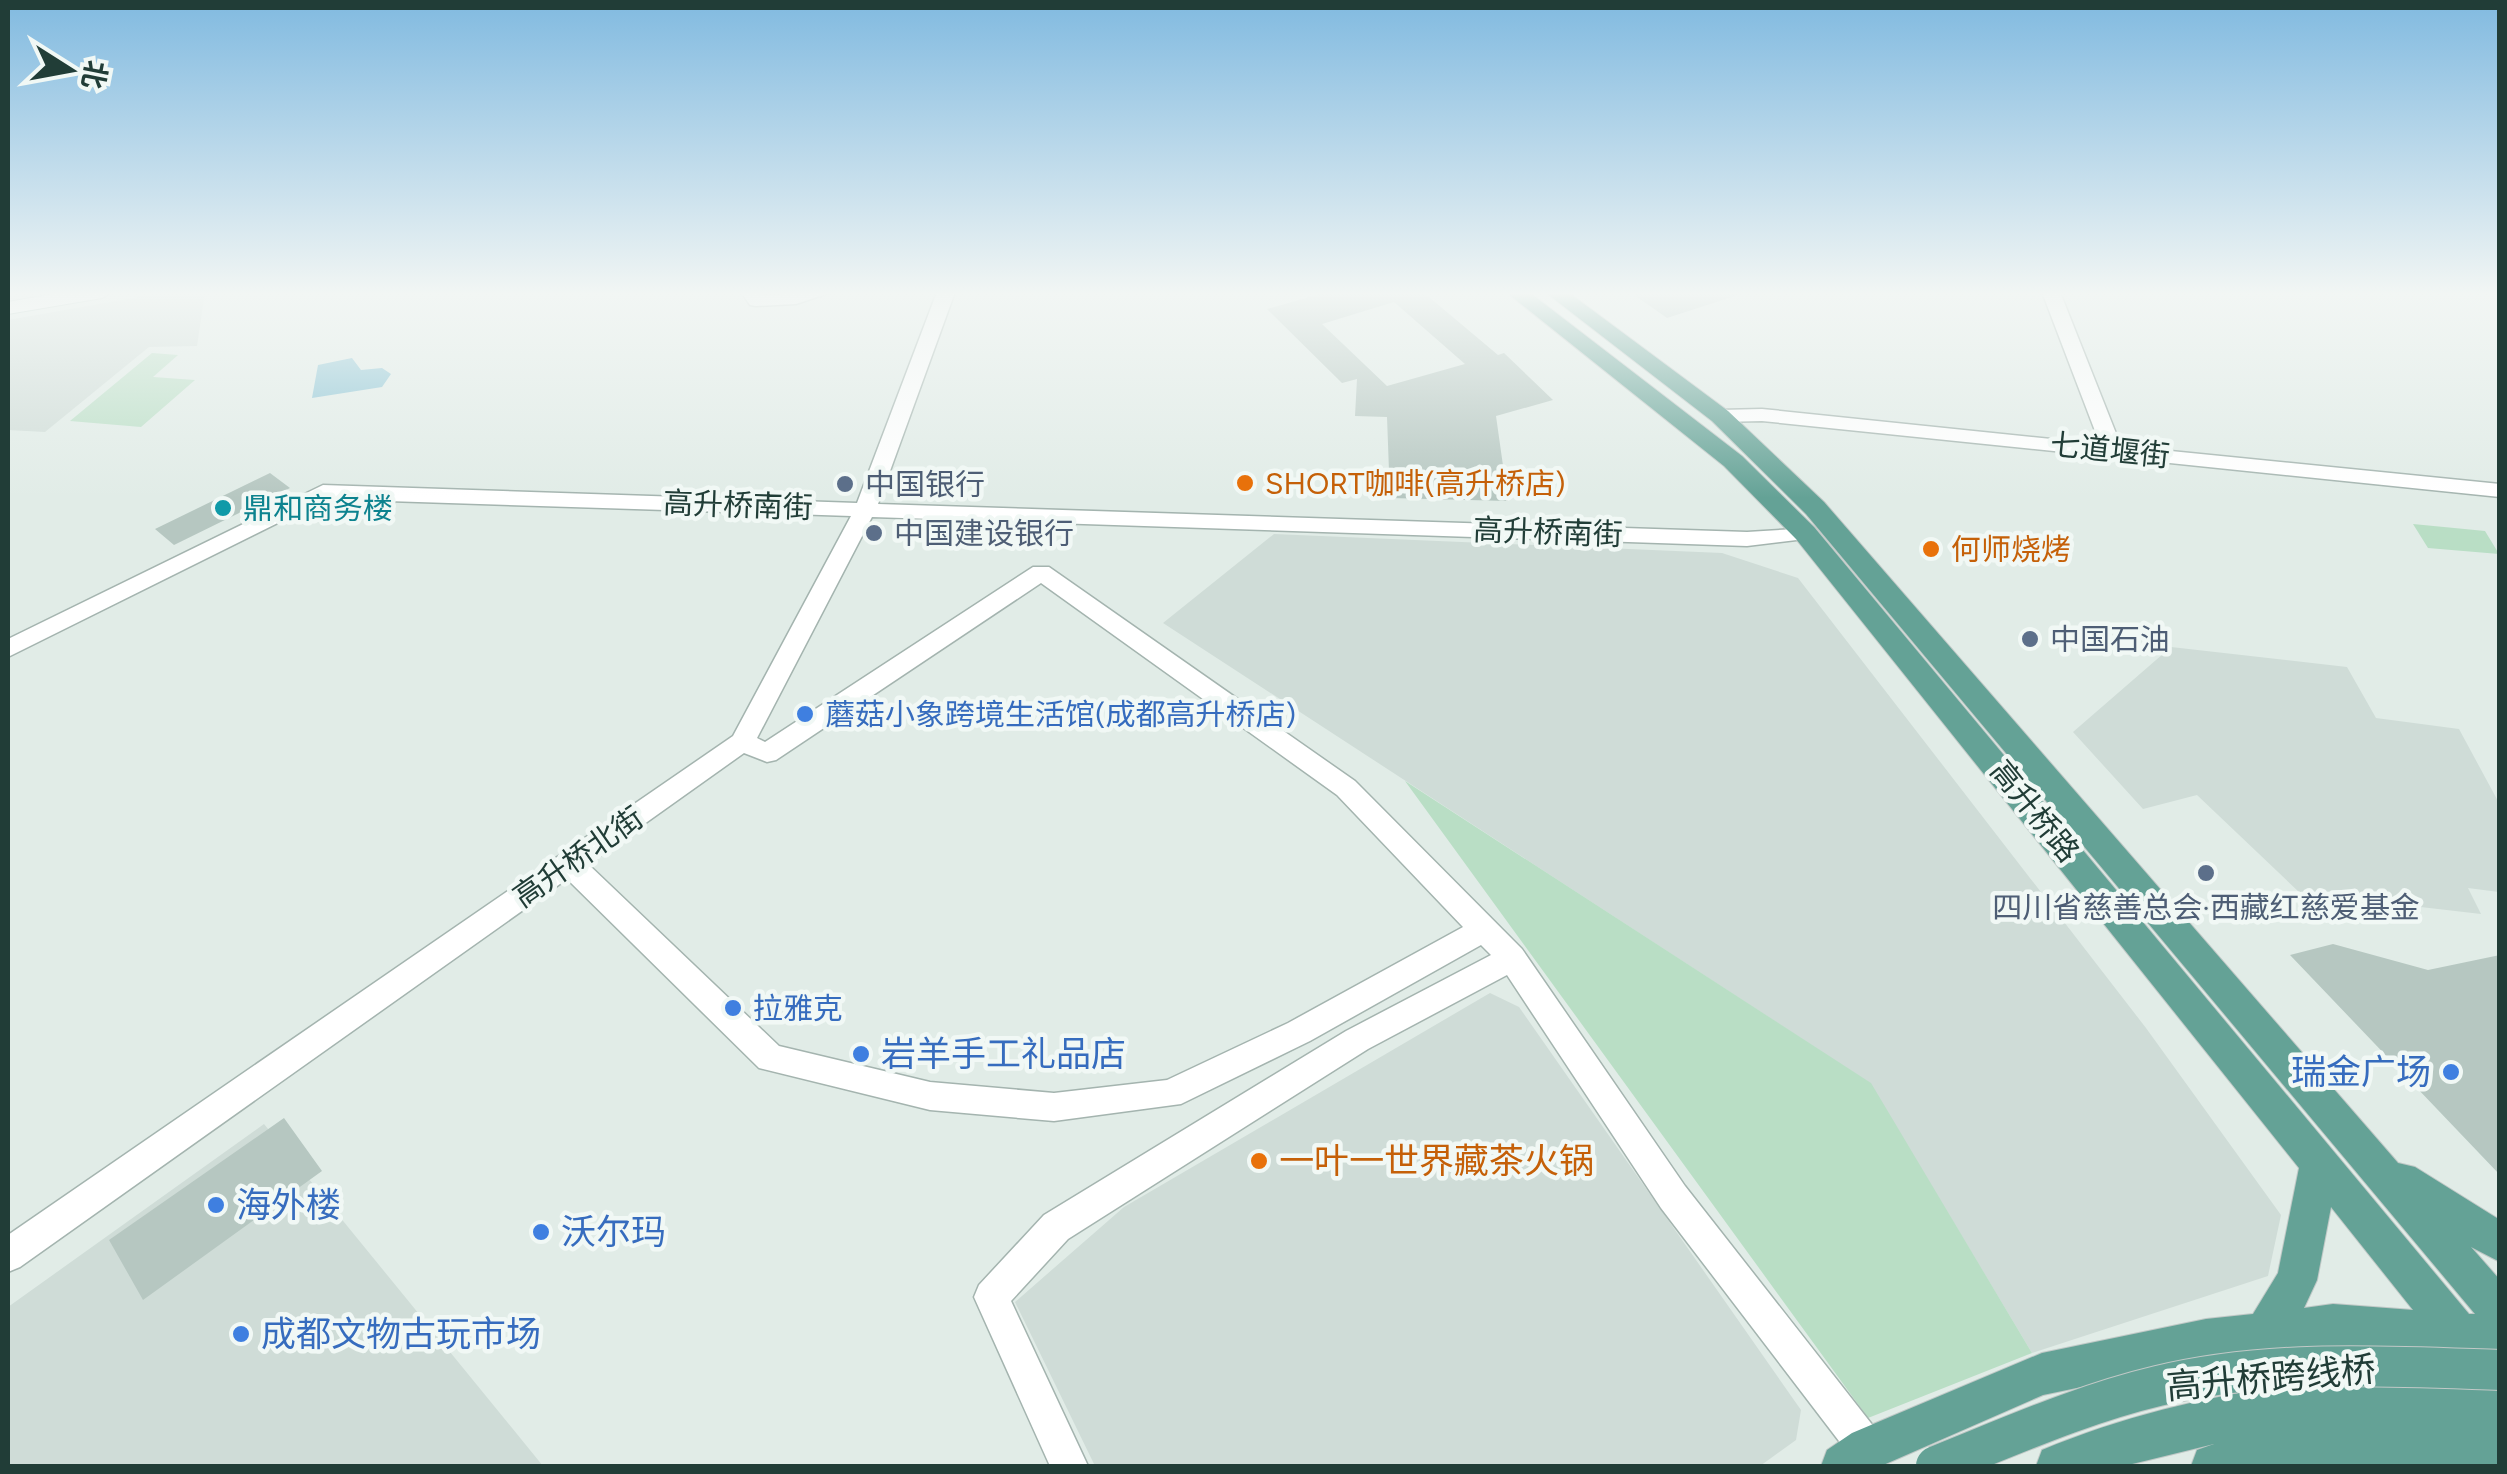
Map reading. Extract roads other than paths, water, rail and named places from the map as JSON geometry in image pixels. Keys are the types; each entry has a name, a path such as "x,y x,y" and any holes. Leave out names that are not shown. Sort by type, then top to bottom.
{"main road":[{"name":"高升桥路","path":"1605,361 1734,461 1805,533 1975,736 2454,1332 2500,1384"},
{"name":"高升桥路","path":"1647,361 1720,416 1815,508 2500,1312"},
{"path":"2355,1145 2429,1201 2500,1242"},
{"path":"2265,1333 2298,1280 2319,1165"},
{"path":"1856,1458 2042,1374 2206,1340 2333,1325 2500,1337"},
{"name":"高升桥跨线桥","path":"1936,1466 2098,1403 2222,1374 2366,1366 2500,1370"},
{"name":"高升桥跨线桥","path":"2058,1466 2186,1426 2243,1416 2385,1399 2500,1404"},
{"path":"2212,1466 2254,1452 2332,1443 2500,1447"},
{"path":"2402,1443 2468,1466"}],"street":[{"name":"高升桥北街","path":"8,1255 742,742 865,509 920,361"},
{"path":"2078,361 2113,450"},
{"name":"七道堰街","path":"1720,416 1762,415 2500,492"},
{"name":"高升桥南街","path":"8,649 323,492 1747,539 1805,533"},
{"path":"742,742 767,753 1041,572 1346,788 1512,958 1856,1458"},
{"path":"569,863 770,1058 930,1096 1054,1107 1170,1094 1299,1032 1484,929"},
{"path":"1069,1466 991,1297 1056,1227 1357,1040 1512,958"}],"water":[{"path":"354,361 361,370 382,368 391,374 382,387 312,398 318,365"}],"place":[{"name":"SHORT咖啡(高升桥店)","path":"1245,483"},
{"name":"中国银行","path":"845,484"},
{"name":"鼎和商务楼","path":"223,508"},
{"name":"中国建设银行","path":"874,533"},
{"name":"何师烧烤","path":"1931,549"},
{"name":"中国石油","path":"2030,639"},
{"name":"蘑菇小象跨境生活馆(成都高升桥店)","path":"805,714"},
{"name":"四川省慈善总会·西藏红慈爱基金","path":"2206,873"},
{"name":"拉雅克","path":"733,1008"},
{"name":"岩羊手工礼品店","path":"861,1054"},
{"name":"瑞金广场","path":"2451,1072"},
{"name":"一叶一世界藏茶火锅","path":"1259,1161"},
{"name":"海外楼","path":"216,1205"},
{"name":"沃尔玛","path":"541,1232"},
{"name":"成都文物古玩市场","path":"241,1334"}]}
